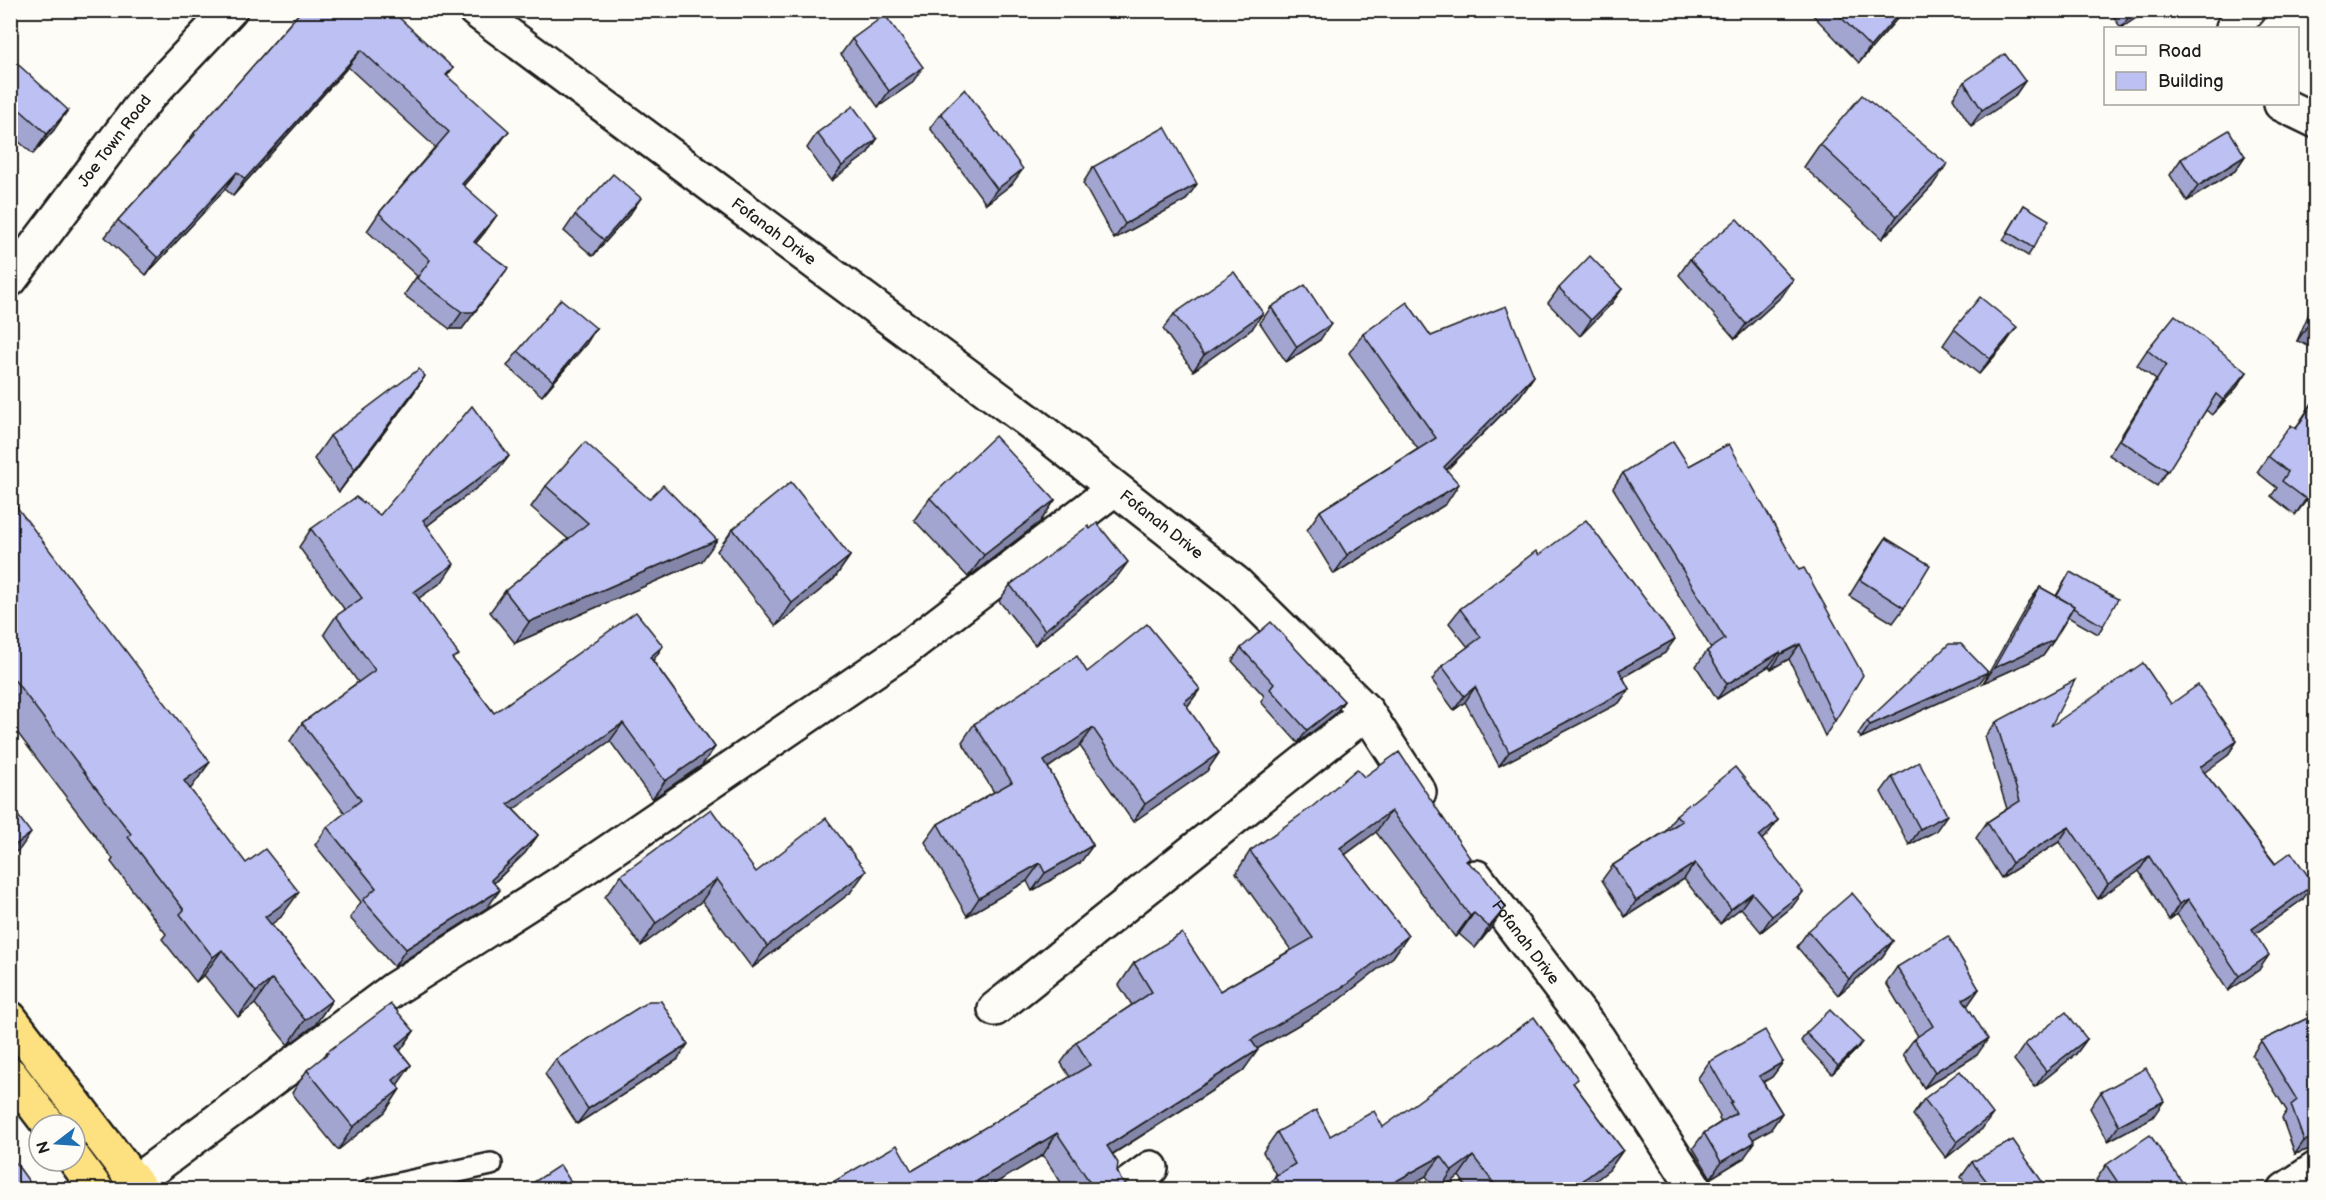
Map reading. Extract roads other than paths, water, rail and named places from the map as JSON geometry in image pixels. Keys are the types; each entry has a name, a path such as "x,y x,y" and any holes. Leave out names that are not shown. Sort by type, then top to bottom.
{"highway":[{"path":"10,1018 138,1186"},
{"path":"10,1074 40,1113"},
{"path":"85,1173 97,1190"}],"street":[{"name":"Joe Town Road","path":"10,280 147,98 230,10"},
{"name":"Fofanah Drive","path":"475,10 1042,431 1236,583 1367,712 1437,818"},
{"path":"2234,27 2249,10"},
{"path":"2283,105 2316,121"},
{"path":"138,1186 394,989 586,867 907,648 1114,489"},
{"path":"995,1009 1367,712"},
{"name":"Fofanah Drive","path":"1462,856 1598,1038 1696,1190"},
{"path":"1120,1190 1151,1168"},
{"path":"2285,1190 2316,1169"}],"lane":[{"path":"371,1190 491,1164"}]}
